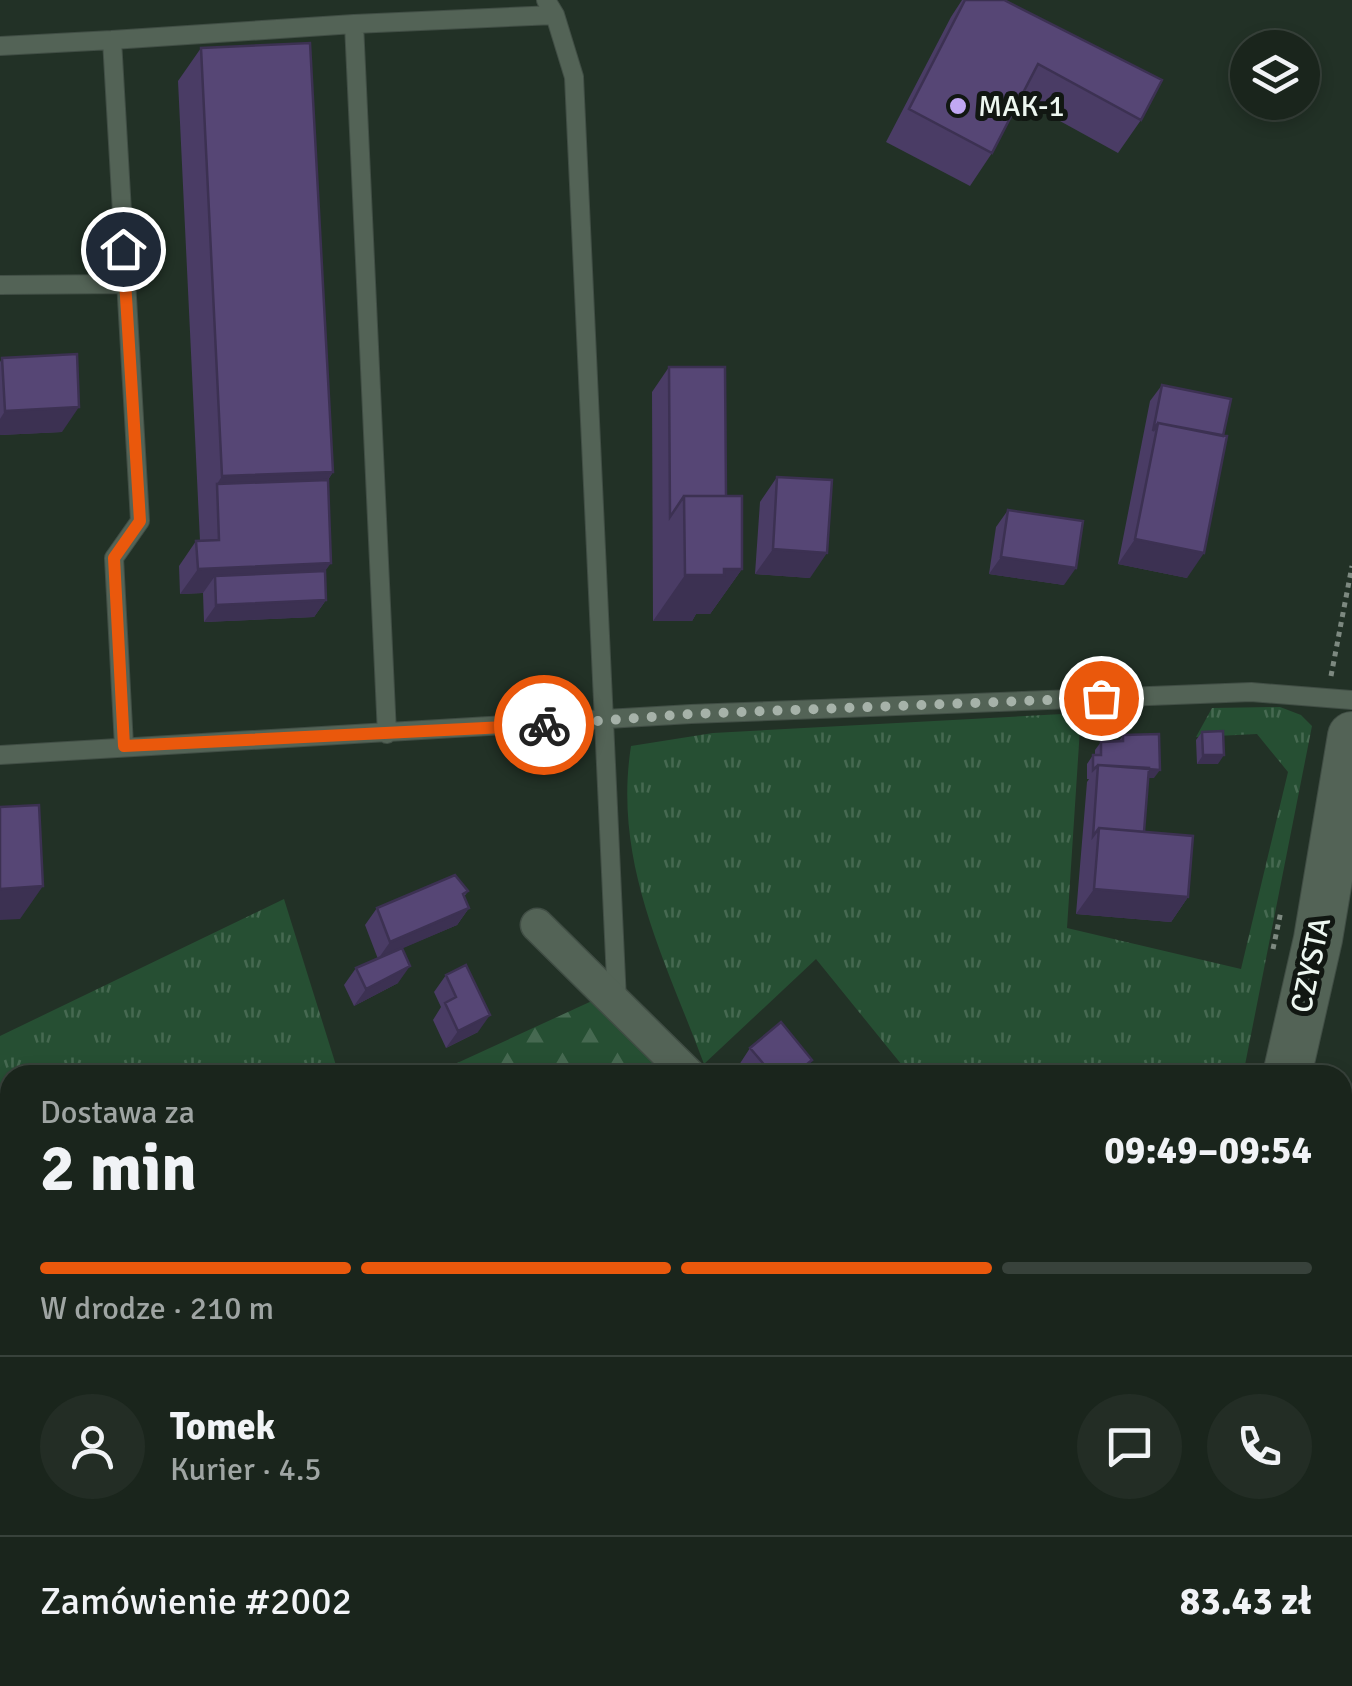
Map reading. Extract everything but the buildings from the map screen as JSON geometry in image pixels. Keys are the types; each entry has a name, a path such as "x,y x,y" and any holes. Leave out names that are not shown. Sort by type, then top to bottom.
{"main road":[{"name":"CZYSTA","path":"1289,1065 1318,939 1352,736"}],"street":[{"path":"537,926 679,1065"}],"lane":[{"path":"0,46 550,8 574,77 617,1002"},
{"path":"354,24 387,734"},
{"path":"112,40 140,521 114,558 124,746"},
{"path":"0,285 125,284"},
{"path":"0,755 690,714 1251,692 1352,700"}],"green space":[{"path":"1280,707 1301,715 1312,726 1245,1065 902,1065 816,959 704,1064 659,947 636,869 627,789 631,746 713,733 1081,713 1067,928 1241,969 1288,772 1257,734 1196,737 1212,708"},
{"path":"284,899 336,1065 0,1065 0,1036"},
{"path":"594,1000 660,1065 453,1065"}],"way so far":[{"path":"544,725 690,714 1101,698"}],"place":[{"name":"MAK-1","path":"958,106"}],"route":[{"path":"123,249 140,521 114,558 124,746 544,725"}]}
